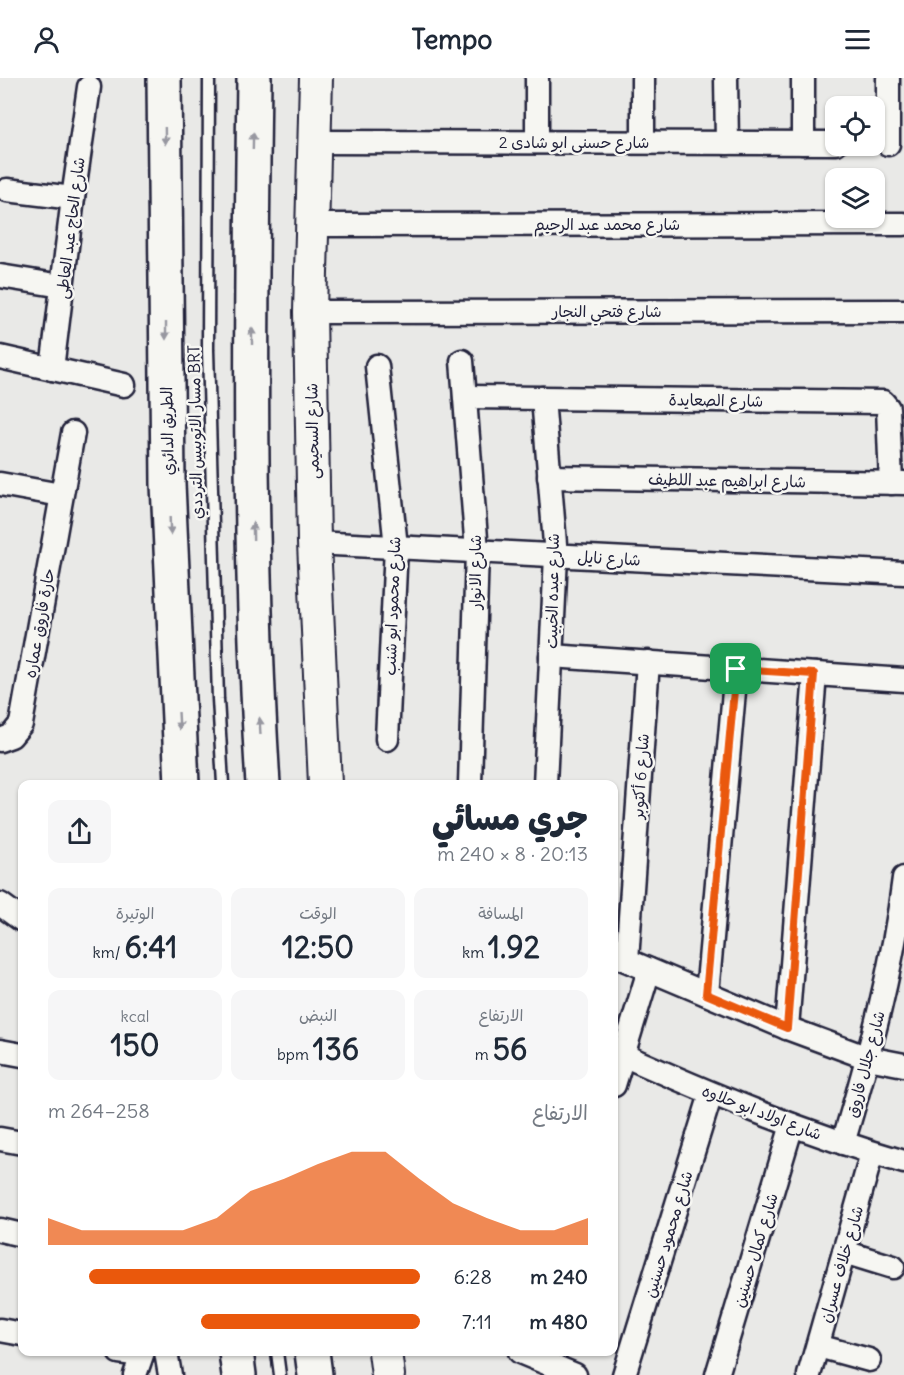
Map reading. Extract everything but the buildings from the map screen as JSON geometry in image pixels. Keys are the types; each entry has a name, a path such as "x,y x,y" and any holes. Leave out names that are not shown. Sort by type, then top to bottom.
{"highway":[{"name":"الطريق الدائري","path":"164,78 168,484 182,780"},
{"path":"254,78 252,487 255,622 263,780"},
{"path":"237,1356 239,1375"},
{"path":"313,1356 315,1375"}],"street":[{"name":"شارع السحيمى","path":"316,78 310,225 310,312 314,543 325,780"},
{"path":"537,78 537,142"},
{"path":"643,78 643,142"},
{"path":"726,78 727,143"},
{"path":"802,78 803,143"},
{"path":"888,78 889,144"},
{"name":"شارع الحاج عبد العاطى","path":"52,369 72,198 89,87"},
{"name":"شارع حسنى ابو شادى 2","path":"313,142 825,143"},
{"path":"7,190 72,198"},
{"name":"شارع محمد عبد الرحيم","path":"310,225 904,224"},
{"path":"0,276 62,286"},
{"name":"شارع فتحي النجار","path":"310,312 904,310"},
{"path":"0,357 124,385"},
{"name":"شارع الانوار","path":"462,361 477,551 470,780"},
{"name":"شارع محمود ابو شنب","path":"377,366 396,547 387,739"},
{"name":"شارع الصعايدة","path":"465,397 883,402 888,408 898,483"},
{"name":"شارع عبده الخبيت","path":"543,398 556,556 545,780"},
{"name":"حارة فاروق عماره","path":"0,740 11,736 21,724 72,433"},
{"name":"شارع ابراهيم عبد اللطيف","path":"549,477 898,483"},
{"path":"0,484 62,495"},
{"name":"شارع نايل","path":"314,543 904,573"},
{"path":"551,656 904,680"},
{"name":"شارع 6 أكتوبر","path":"620,958 648,662"},
{"path":"706,994 736,669"},
{"path":"787,1028 814,674"},
{"name":"شارع جلال فاروق","path":"843,1143 868,1058 896,979 903,889"},
{"path":"0,904 18,917"},
{"path":"620,958 787,1028 868,1058 904,1065"},
{"path":"618,1053 649,970"},
{"path":"0,1052 18,1054"},
{"name":"شارع اولاد ابو حلاوه","path":"618,1053 711,1094 792,1125 904,1162"},
{"name":"شارع محمود حسنين","path":"624,1375 711,1094"},
{"name":"شارع كمال حسنين","path":"717,1375 792,1125"},
{"path":"0,1139 18,1142"},
{"name":"شارع خلاف عسران","path":"809,1375 872,1153"},
{"path":"0,1230 18,1234"},
{"path":"844,1252 893,1267"},
{"path":"0,1330 18,1333"},
{"path":"818,1346 869,1360"},
{"path":"167,1356 170,1375"},
{"path":"386,1356 388,1375"},
{"path":"533,1356 570,1374"}],"lane":[{"name":"مسار الاتوبيس الترددي BRT","path":"209,78 208,350 218,699 223,780"},
{"path":"278,1356 280,1375"}],"route":[{"path":"736,669 814,674 787,1028 706,994 736,669"}]}
